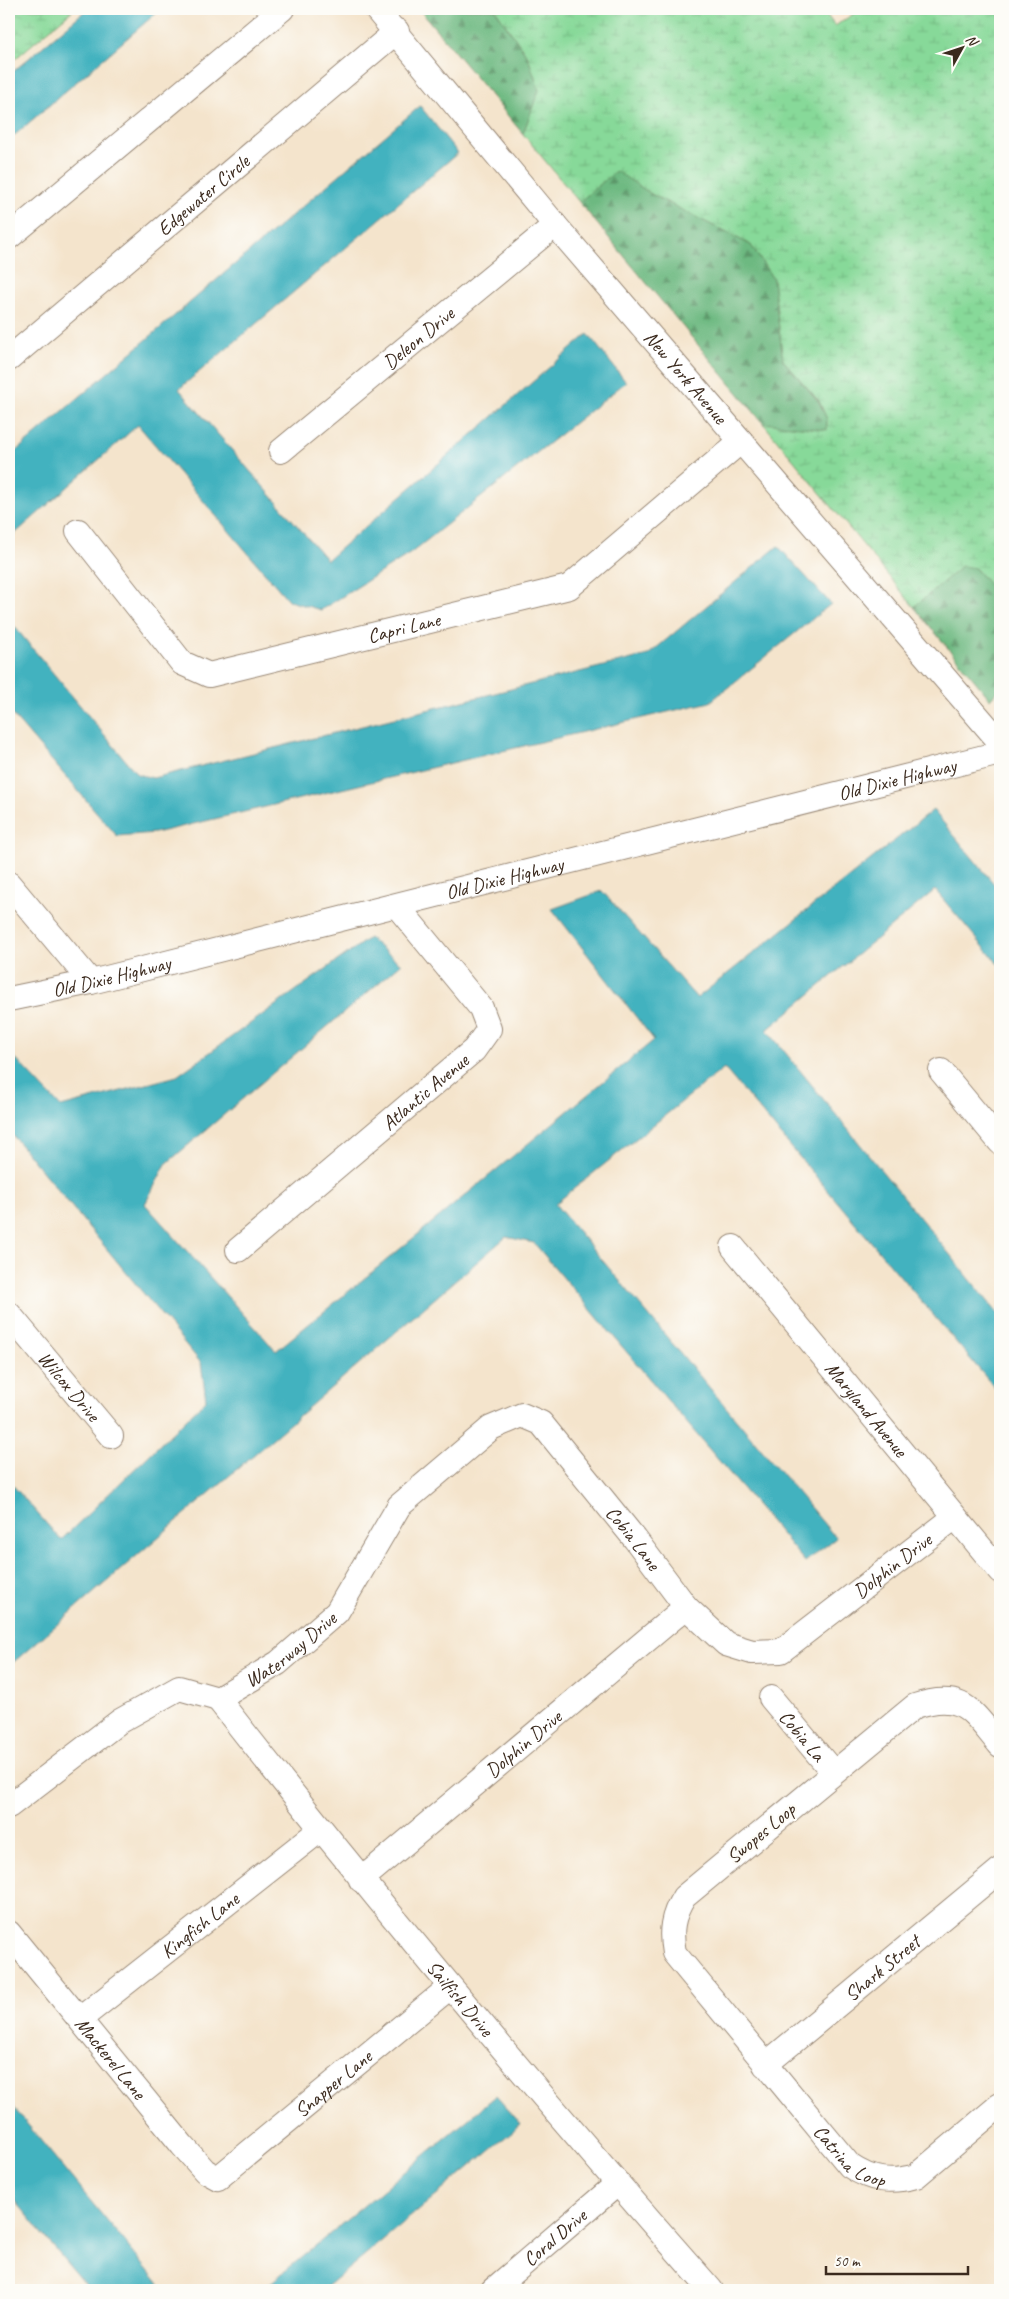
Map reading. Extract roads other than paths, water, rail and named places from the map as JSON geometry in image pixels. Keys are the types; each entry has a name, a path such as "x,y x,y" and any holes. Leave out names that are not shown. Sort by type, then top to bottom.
{"street":[{"path":"9,237 282,9"},
{"name":"New York Avenue","path":"376,9 555,224 1000,742"},
{"name":"Edgewater Circle","path":"9,359 396,31"},
{"name":"Deleon Drive","path":"281,451 555,224"},
{"name":"Capri Lane","path":"78,532 182,663 209,675 569,586 741,441"},
{"name":"Old Dixie Highway","path":"9,999 91,982 1000,753"},
{"path":"9,884 91,982"},
{"name":"Atlantic Avenue","path":"238,1250 474,1050 488,1029 481,1008 397,906"},
{"path":"941,1071 1000,1142"},
{"name":"Maryland Avenue","path":"733,1247 1000,1570"},
{"name":"Wilcox Drive","path":"9,1314 111,1436"},
{"name":"Cobia Lane","path":"522,1415 541,1423 635,1539 686,1607 726,1644 752,1652"},
{"name":"Waterway Drive","path":"218,1698 278,1663 337,1612 399,1506 490,1428 522,1415"},
{"name":"Dolphin Drive","path":"752,1652 781,1651 955,1517"},
{"name":"Dolphin Drive","path":"360,1880 686,1607"},
{"path":"9,1806 120,1721 179,1688 218,1698"},
{"name":"Sailfish Drive","path":"218,1698 360,1880 617,2184 711,2290"},
{"name":"Cobia La","path":"771,1698 833,1772"},
{"name":"Swopes Loop","path":"765,2065 674,1953 670,1934 674,1913 684,1897 915,1706 932,1700 949,1699 969,1709 1000,1745"},
{"name":"Kingfish Lane","path":"80,2019 320,1830"},
{"name":"Shark Street","path":"765,2065 1000,1870"},
{"name":"Mackerel Lane","path":"9,1933 182,2145 205,2171 218,2178"},
{"name":"Snapper Lane","path":"218,2178 450,1986"},
{"name":"Catrina Loop","path":"765,2065 850,2166 864,2175 883,2181 900,2180 916,2176 1000,2105"},
{"name":"Coral Drive","path":"493,2290 617,2184"}],"water":[{"path":"87,9 161,9 9,140 9,75"},
{"path":"420,106 458,153 179,389 327,560 588,334 626,382 411,553 321,610 289,601 138,425 9,539 9,457"},
{"path":"778,546 831,604 710,702 155,833 117,836 9,711 9,620 137,774 153,778 648,655"},
{"path":"933,810 1000,891 1000,966 935,890 767,1030 1000,1316 1000,1394 724,1068 555,1204 836,1538 805,1562 534,1243 506,1237 9,1666 9,1481 61,1540 206,1400 201,1363 9,1131 9,1052 61,1107 177,1076 369,938 401,964 166,1164 145,1204 276,1351 654,1040 552,909 602,891 697,998"},
{"path":"496,2096 521,2124 323,2290 262,2290"},
{"path":"9,2102 164,2290 89,2290 9,2193"}]}
